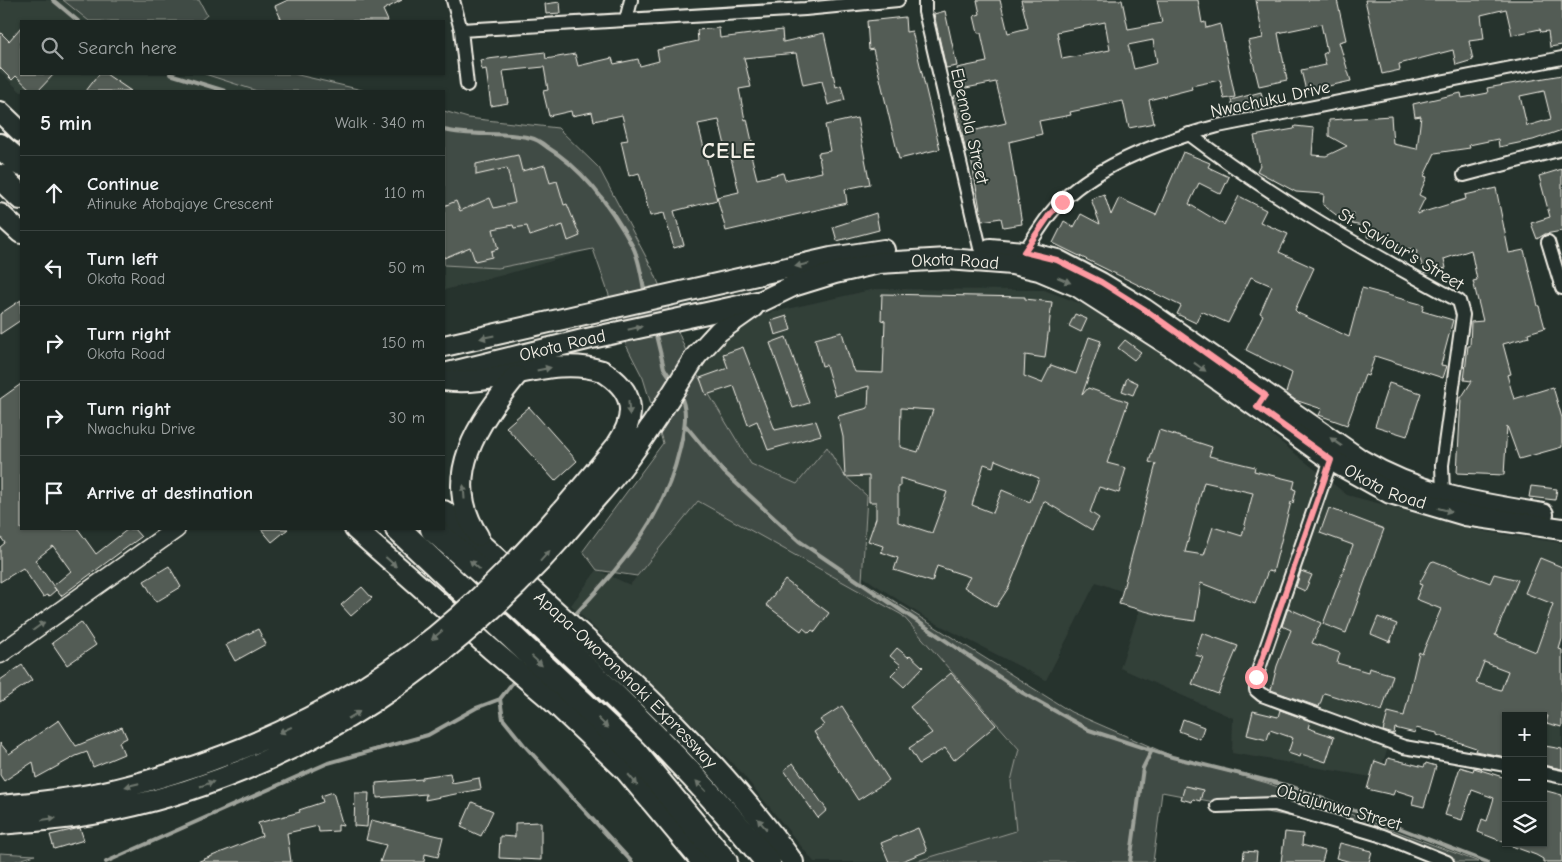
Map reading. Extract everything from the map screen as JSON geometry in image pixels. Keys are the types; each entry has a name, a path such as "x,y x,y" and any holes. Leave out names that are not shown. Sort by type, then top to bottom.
{"highway":[{"path":"0,146 20,163"},
{"path":"0,177 20,196"},
{"path":"399,530 507,633 558,693 634,752 725,862"},
{"name":"Apapa-Oworonshoki Expressway","path":"434,530 532,603 589,654 728,813 768,862"}],"main road":[{"path":"0,112 20,131"},
{"path":"0,214 20,232"},
{"name":"Okota Road","path":"445,346 684,292 833,266 901,248 980,248 1024,252 1057,260 1101,282 1144,309 1261,401 1331,460 1390,493 1441,510 1503,522 1562,529"},
{"name":"Okota Road","path":"445,374 587,339 762,301 833,266 948,259 1012,264 1039,270 1077,286 1175,349 1388,476 1425,491 1478,503 1562,517"},
{"path":"0,824 116,810 209,783 299,745 350,718 392,691 461,637 530,573 628,460 696,356 719,331 762,301"},
{"path":"0,806 96,794 148,781 226,755 305,721 385,674 458,617 516,562 617,445 627,427 630,411 629,402 620,384 602,371 588,366 548,368 484,381 445,380"},
{"path":"502,564 471,525 465,509 463,478 465,462 476,431 486,413 516,376"},
{"name":"Apapa-Oworonshoki Expressway","path":"445,512 502,564 532,603"},
{"path":"0,654 175,530"},
{"path":"356,530 490,649 558,693 702,862"},
{"name":"Apapa-Oworonshoki Expressway","path":"589,654 674,723 716,769 793,862"}],"street":[{"path":"453,0 461,30 467,85"},
{"path":"626,20 631,0"},
{"path":"461,30 626,20 806,4 898,0"},
{"name":"Ebemola Street","path":"925,6 980,248"},
{"name":"Nwachuku Drive","path":"1024,252 1050,214 1068,195 1127,158 1189,134 1218,126 1562,58"},
{"name":"St. Saviour's Street","path":"1189,134 1218,156 1376,256 1459,301 1464,315 1442,465 1443,495"},
{"path":"1464,175 1562,149"},
{"path":"1548,242 1562,288"},
{"path":"1331,460 1256,677 1256,690 1262,695 1404,747 1502,764"},
{"path":"1547,774 1562,777"},
{"name":"Obiajunwa Street","path":"1217,806 1275,804 1383,836 1447,862"}],"shaded area":[{"path":"0,0 63,0 88,20 20,20 20,75 208,75 254,90 20,91 0,72"},
{"path":"63,0 199,0 207,15 201,20 88,20"},
{"path":"208,75 298,75 362,90 254,90"},
{"path":"445,111 468,118 558,128 599,168 654,272 692,366 751,464 797,484 827,447 843,474 867,496 862,581 1071,712 1172,756 1267,783 1479,862 1453,862 1392,839 1293,817 1162,792 1153,862 914,862 1016,831 1011,781 1019,749 902,615 698,501 637,576 597,570 583,551 663,443 643,378 627,347 593,249 498,268 445,265"},
{"path":"593,249 445,290 445,265 498,268"},
{"path":"875,289 1044,290 1098,310 1147,342 1243,412 1347,495 1487,532 1562,543 1562,750 1547,748 1547,712 1502,712 1502,716 1398,721 1377,778 1232,753 1233,718 1120,668 1143,599 1096,582 1046,680 926,618 862,576 867,495 843,474 827,447 797,484 751,464 692,366 752,317"},
{"path":"698,501 902,615 1019,750 1011,781 1016,831 914,862 814,862 740,771 571,605 597,570 630,585"},
{"path":"0,853 35,855 13,862 0,862"}],"building":[{"path":"288,0 402,0 383,10 388,20 282,20 275,6"},
{"path":"977,0 1000,0 1008,33 1028,28 1021,0 1122,0 1128,29 1162,23 1157,0 1198,0 1202,23 1205,22 1206,28 1220,24 1235,97 1224,99 1220,80 1191,86 1192,89 1149,100 1154,123 1129,128 1123,101 1070,112 1071,115 1039,121 1042,134 1009,142 1022,224 1003,227 1001,218 982,221 970,152 966,152 954,96 965,93 972,131 1006,123 996,82 961,89 957,68 987,62 981,33 978,33 974,16 980,14","holes":["1105,22 1110,50 1062,59 1057,32","1153,40 1157,63 1134,69 1128,45"]},
{"path":"1256,0 1337,0 1346,40 1339,42 1351,81 1306,91 1301,70 1326,65 1323,54 1327,52 1321,24 1278,33 1287,80 1259,86 1248,41 1263,38"},
{"path":"1365,0 1562,0 1562,45 1550,47 1548,31 1541,32 1540,29 1512,35 1506,9 1481,15 1484,39 1469,41 1473,60 1456,65 1453,50 1399,64 1400,70 1382,74"},
{"path":"560,2 561,13 546,14 545,4"},
{"path":"945,11 957,66 946,68 934,14"},
{"path":"905,17 906,32 912,31 940,149 899,159 873,49 869,50 867,21"},
{"path":"20,28 20,75 53,75 39,90 31,90 16,76 12,80 0,68 0,32 9,41"},
{"path":"719,28 720,38 782,30 783,42 824,33 836,87 841,85 845,100 828,105 822,81 803,85 796,53 744,58 751,87 739,89 745,120 747,119 753,146 749,147 757,179 783,173 785,180 822,172 818,153 830,151 825,125 857,118 870,184 845,189 847,203 726,231 717,197 739,192 731,158 728,158 719,120 698,124 717,200 674,211 684,245 674,248 664,213 650,216 639,173 629,176 621,141 628,140 622,115 594,121 592,112 572,116 571,111 549,116 543,91 548,90 544,67 503,71 508,103 491,106 486,69 482,70 480,60 545,52 546,59 575,54 578,66 612,58 614,64 638,59 640,66 659,61 657,50 698,41 697,30"},
{"path":"98,75 107,75 130,90 87,90"},
{"path":"1562,75 1562,130 1533,140 1499,147 1498,139 1469,145 1470,148 1435,153 1424,176 1427,177 1419,195 1425,198 1417,214 1466,199 1465,195 1496,188 1509,253 1524,250 1545,328 1528,333 1529,337 1503,344 1511,374 1507,375 1514,399 1553,387 1562,418 1562,447 1519,459 1507,426 1504,475 1457,473 1461,398 1472,381 1464,380 1468,346 1470,346 1471,322 1483,321 1473,281 1477,280 1471,250 1444,259 1446,268 1425,273 1420,259 1415,261 1417,251 1387,245 1388,241 1367,237 1369,227 1352,224 1354,213 1339,217 1323,205 1324,194 1296,192 1257,171 1260,165 1254,136 1294,129 1295,126 1314,128 1312,155 1326,156 1347,146 1329,136 1329,120 1391,116 1393,144 1417,149 1421,116 1415,117 1413,104 1461,93 1462,98 1488,93 1487,88","holes":["1544,91 1551,119 1527,126 1520,96"]},
{"path":"1261,92 1264,106 1235,114 1231,100"},
{"path":"1183,152 1210,163 1208,167 1229,177 1221,194 1199,183 1189,204 1224,225 1239,196 1266,210 1260,222 1288,234 1279,252 1314,268 1295,310 1298,313 1349,337 1362,288 1424,305 1422,311 1453,320 1441,365 1447,366 1443,378 1375,356 1368,376 1365,375 1347,425 1319,415 1322,409 1295,400 1286,393 1292,373 1246,350 1263,315 1260,313 1272,286 1251,277 1228,323 1201,311 1196,323 1177,314 1181,306 1053,243 1064,221 1074,227 1081,214 1100,224 1091,199 1104,194 1111,215 1119,198 1156,215"},
{"path":"518,155 522,171 545,165 550,183 557,181 564,205 567,204 580,236 568,241 563,225 530,236 527,226 514,228 513,225 493,229 498,249 491,251 492,257 475,261 470,247 445,258 445,206 456,201 460,211 490,198 494,208 515,203 507,168 476,175 476,164"},
{"path":"1562,169 1562,231 1545,234 1537,239 1531,223 1550,217 1539,176"},
{"path":"876,213 879,230 837,241 833,227"},
{"path":"882,294 1025,297 1025,299 1052,302 1045,358 1025,355 1024,376 1042,383 1051,365 1076,374 1089,337 1101,341 1082,395 1088,388 1128,402 1107,463 1126,468 1119,493 1099,487 1090,512 1099,518 1092,530 1044,501 1009,587 996,607 964,587 970,577 937,566 932,582 894,570 898,558 881,552 883,546 868,541 876,518 876,502 869,502 869,476 845,477 843,437 838,416 868,408 869,386 835,396 826,365 822,366 815,339 842,332 852,368 855,372 883,373 885,321 881,320","holes":["901,408 933,410 918,452 900,447","995,460 1039,478 1030,502 1002,490 993,513 972,505 984,464 993,467","900,478 947,492 932,533 898,522 898,487 900,487"]},
{"path":"20,301 20,321 0,334 0,314"},
{"path":"1075,314 1087,319 1081,332 1069,326"},
{"path":"787,316 791,330 775,335 771,321"},
{"path":"786,337 809,403 793,408 770,343"},
{"path":"1125,340 1141,352 1134,360 1118,348"},
{"path":"743,347 775,430 816,421 821,435 768,450 757,421 748,425 734,386 706,395 700,378 728,368 723,354"},
{"path":"1127,378 1138,383 1133,395 1122,391"},
{"path":"1389,383 1421,393 1407,436 1375,426"},
{"path":"20,385 20,530 79,530 96,554 127,530 135,530 141,537 61,596 55,588 56,590 48,597 47,595 43,597 23,568 0,582 0,547 5,543 0,536 0,399","holes":["53,546 71,571 53,586 35,560"]},
{"path":"529,407 577,461 555,481 506,427"},
{"path":"1159,430 1212,447 1209,456 1255,467 1254,471 1295,481 1293,489 1296,490 1293,503 1291,502 1273,572 1268,571 1255,604 1201,583 1195,621 1167,617 1119,604 1156,464 1149,462","holes":["1204,482 1253,493 1242,536 1213,527 1204,555 1185,552"]},
{"path":"1531,486 1557,489 1555,500 1529,497"},
{"path":"1329,508 1384,529 1346,633 1323,624 1353,545 1320,533"},
{"path":"262,530 287,530 272,542"},
{"path":"1540,558 1562,567 1562,639 1559,649 1562,650 1562,727 1547,723 1547,712 1502,712 1502,756 1475,751 1476,748 1437,735 1437,733 1416,728 1415,733 1395,728 1394,734 1383,731 1388,712 1404,716 1419,652 1422,654 1441,609 1416,599 1422,585 1419,584 1431,562 1434,561 1490,583 1494,574 1518,580 1495,635 1536,652 1553,604 1525,593","holes":["1484,662 1508,671 1501,690 1476,683"]},
{"path":"169,566 181,587 156,602 144,581"},
{"path":"1301,571 1312,575 1305,591 1296,587"},
{"path":"785,580 829,613 815,632 812,630 809,633 803,628 801,631 766,605"},
{"path":"362,587 372,598 351,616 341,605"},
{"path":"1288,608 1321,623 1312,643 1340,653 1337,663 1368,672 1369,668 1393,675 1382,711 1324,693 1319,707 1271,690 1277,666 1291,630 1282,626"},
{"path":"1378,617 1397,624 1390,642 1371,634"},
{"path":"81,622 96,645 67,665 52,643"},
{"path":"258,629 266,644 235,661 226,645"},
{"path":"1202,633 1238,646 1218,694 1192,684 1203,657 1195,655"},
{"path":"897,648 908,657 910,655 923,667 904,687 891,675 901,665 890,656"},
{"path":"22,665 32,680 0,702 0,680"},
{"path":"951,673 996,725 954,760 945,748 919,764 909,748 932,733 910,707"},
{"path":"842,706 889,780 858,800 814,732 824,725 820,720"},
{"path":"1280,710 1310,721 1308,728 1334,737 1326,762 1301,754 1300,757 1288,753 1293,738 1270,730 1267,740 1247,735 1253,711 1278,717"},
{"path":"1183,719 1204,727 1200,739 1179,731"},
{"path":"59,720 76,746 122,727 127,738 119,742 124,754 93,767 87,752 36,778 33,762 4,781 0,775 0,743 9,754"},
{"path":"1547,746 1562,749 1562,769 1547,766"},
{"path":"1388,758 1424,767 1426,763 1436,766 1424,807 1412,804 1414,796 1395,790 1393,795 1367,789 1375,761 1386,765"},
{"path":"793,763 827,810 818,818 784,770"},
{"path":"1460,767 1473,771 1474,768 1502,777 1502,841 1478,832 1482,819 1487,821 1494,798 1472,790 1462,820 1445,815"},
{"path":"450,773 452,783 479,778 481,789 425,800 426,794 377,798 376,783 422,779 422,777"},
{"path":"1185,786 1203,790 1200,801 1193,799 1192,802 1181,799"},
{"path":"1547,791 1562,795 1562,862 1543,862 1543,859 1514,847 1547,847"},
{"path":"333,792 343,826 338,825 338,831 319,832 318,826 287,833 291,862 197,862 262,836 258,823 300,812 299,810 323,802 321,796"},
{"path":"355,793 369,793 367,827 354,826"},
{"path":"472,802 493,811 481,836 461,827"},
{"path":"371,820 443,837 438,857 425,854 424,862 380,862 386,845 366,840"},
{"path":"541,822 541,860 499,858 500,836 515,837 515,823"},
{"path":"80,828 84,840 54,849 50,835"},
{"path":"918,828 927,851 900,862 889,862 881,843"},
{"path":"1285,832 1303,834 1302,845 1325,851 1322,862 1281,862"},
{"path":"1340,843 1372,851 1369,862 1351,862 1336,858"},
{"path":"1244,851 1257,852 1256,862 1243,862"}],"waterway":[{"path":"53,0 77,20"},
{"path":"173,75 222,90"},
{"path":"445,130 531,138 539,141 561,156 585,178 607,204 625,232 637,258 645,295"},
{"path":"655,331 664,368 672,380"},
{"path":"573,617 624,559 652,520 663,498 673,474 684,428 685,414 680,395"},
{"path":"686,426 724,472 799,541 1023,693 1089,730 1172,757 1293,787 1487,862"},
{"path":"517,677 500,699 503,719 524,745 632,862"},
{"path":"106,862 328,763 428,735 476,708 500,699"},
{"path":"1130,862 1143,768 1152,750"}],"district":[{"name":"CELE","path":"729,150"}],"route":[{"path":"1062,202 1050,214 1024,252 1057,260 1101,282 1144,309 1265,395 1257,407 1331,460 1256,677"}]}
